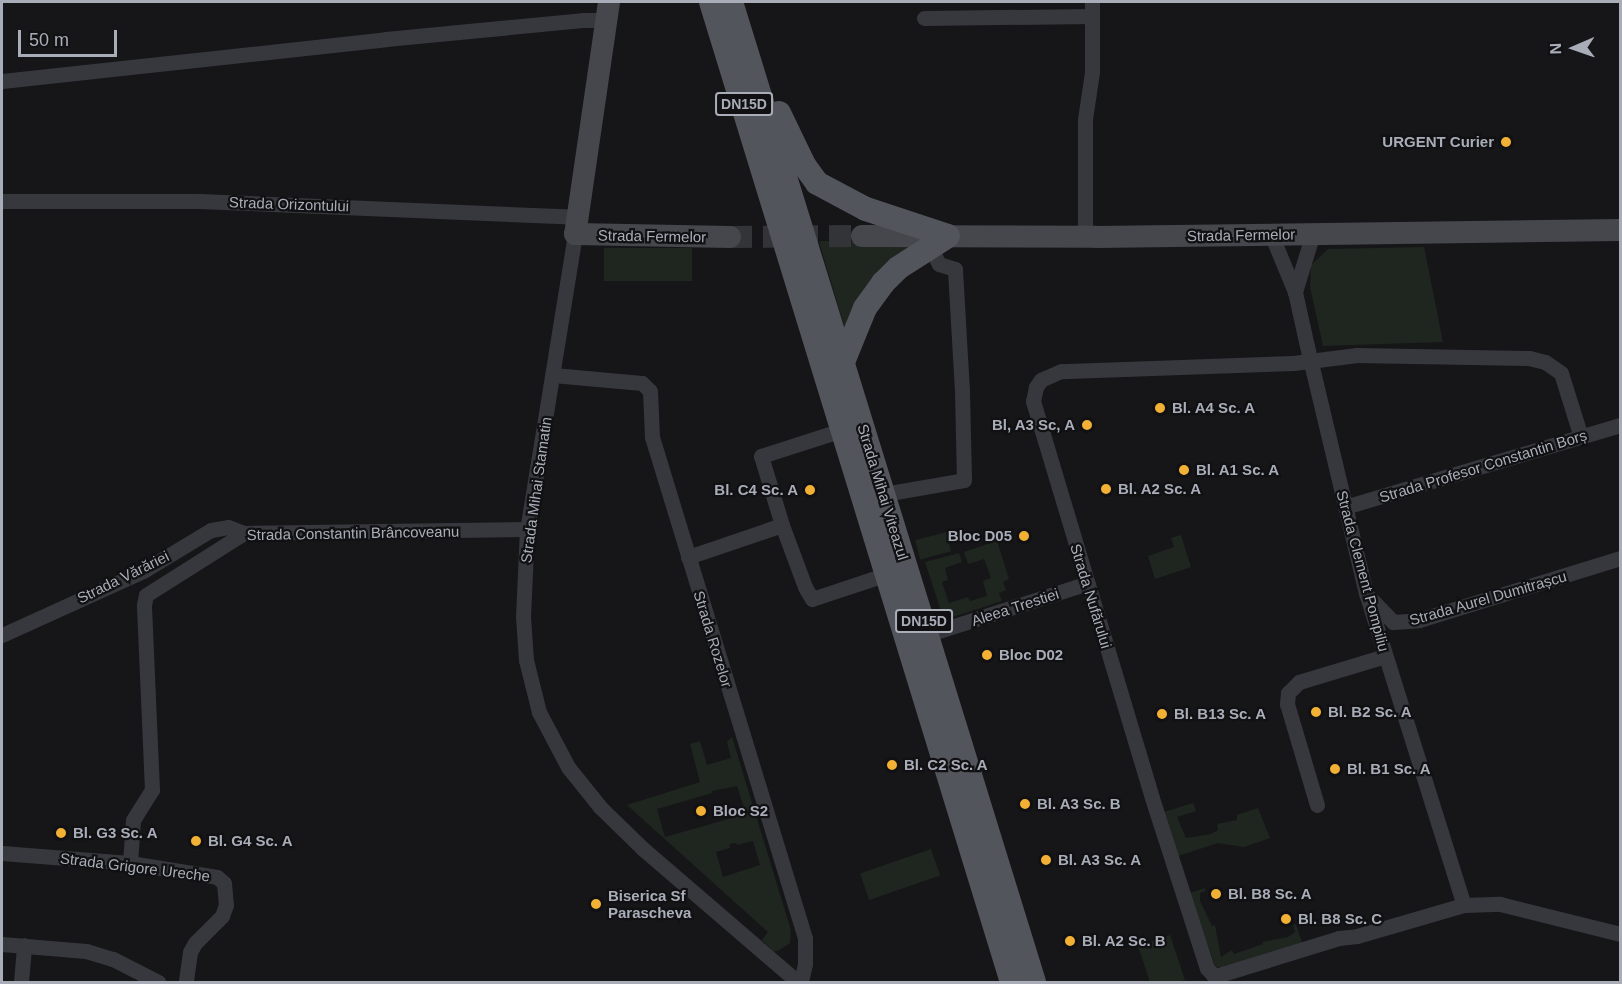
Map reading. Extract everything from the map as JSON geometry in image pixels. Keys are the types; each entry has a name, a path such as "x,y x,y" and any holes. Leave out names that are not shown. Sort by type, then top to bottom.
{"main road":[{"name":"Strada Mihai Viteazul","path":"711,2 842,430 859,450 884,494 918,638 1012,982"},
{"name":"Strada Mihai Viteazul","path":"731,2 843,362 859,450 887,574 918,638 1034,982"},
{"path":"744,44 804,165 817,183 866,209 939,242"},
{"path":"843,362 858,323 873,295 898,268 939,242"}],"street":[{"path":"924,18 1092,9 1092,72 1085,119 1085,237"},
{"path":"2,81 582,20 608,11"},
{"name":"Strada Mihai Stamatin","path":"608,11 553,375 527,529 523,616 526,660 539,712 568,767 600,807 642,848 799,982"},
{"name":"Strada Orizontului","path":"2,201 199,201 576,226"},
{"name":"Strada Fermelor","path":"576,226 729,237"},
{"name":"Strada Fermelor","path":"862,236 939,242 1085,237 1620,230"},
{"name":"Strada Clement Pompiliu","path":"1313,233 1295,292 1310,359 1366,593 1464,905"},
{"path":"1271,234 1295,292"},
{"path":"884,494 964,480 955,269 939,264 939,242"},
{"name":"Strada Nufărului","path":"1581,437 1561,373 1545,362 1529,358 1357,356 1310,359 1294,363 1061,371 1041,380 1036,387 1034,401 1152,798 1207,968 1213,975 1220,975 1339,938 1357,936 1464,905 1500,904 1620,934"},
{"name":"Strada Rozelor","path":"553,375 642,383 650,391 652,437 805,938 805,964 799,982"},
{"name":"Strada Profesor Constantin Borș","path":"1345,507 1620,425"},
{"path":"842,430 761,456 782,525 805,587 812,599 887,574"},
{"path":"688,557 782,525"},
{"name":"Strada Vărăriei","path":"2,635 142,571 211,530 228,527 244,533"},
{"name":"Strada Constantin Brâncoveanu","path":"130,863 133,820 152,790 144,604 146,595 244,533 527,529"},
{"name":"Strada Aurel Dumitrașcu","path":"1366,593 1393,622 1405,622 1620,558"},
{"name":"Aleea Trestiei","path":"918,638 1088,583"},
{"path":"1317,805 1287,704 1288,693 1299,682 1385,656"},
{"name":"Strada Grigore Ureche","path":"2,853 130,863 218,877 225,883 227,894 222,916 195,943 190,952 186,982"},
{"path":"2,944 86,951 113,959 158,982"},
{"path":"21,982 24,945"}],"shaded area":[{"path":"819,242 914,242 846,332"},
{"path":"1424,247 1443,342 1323,346 1310,287 1311,265 1328,249"},
{"path":"604,248 692,248 692,281 604,281"},
{"path":"946,532 951,551 920,560 915,540"},
{"path":"1181,535 1191,567 1155,579 1148,556 1174,547 1171,538"},
{"path":"997,541 1009,579 1003,582 1006,590 999,593 1002,601 944,620 925,562 959,553 962,562 945,568 948,580 942,582 949,603 968,597 970,601 987,596 983,581 991,578 984,559 968,564 964,552"},
{"path":"732,737 791,930 790,943 778,951 773,951 762,940 768,932 627,805 700,782 690,744 700,741 707,765 731,758 727,742","holes":["737,786 746,814 665,837 657,809 712,793 712,791","753,841 760,865 723,877 716,852 730,848 729,845 732,843 737,845"]},
{"path":"1193,803 1196,811 1177,817 1186,838 1211,834 1218,830 1217,824 1237,820 1237,815 1258,808 1270,838 1244,847 1218,843 1178,856 1164,812"},
{"path":"931,849 940,875 869,900 860,873"},
{"path":"1205,888 1205,891 1200,893 1200,901 1212,926 1215,925 1221,957 1232,950 1234,954 1263,944 1262,942 1288,937 1295,932 1293,925 1296,924 1302,943 1223,968 1217,967 1190,893"},
{"path":"1170,935 1185,980 1150,982 1138,946"}],"tunnel":[{"path":"730,237 862,236"}],"place":[{"name":"URGENT Curier","path":"1506,142"},
{"name":"Bl. A4 Sc. A","path":"1160,408"},
{"name":"Bl, A3 Sc, A","path":"1087,425"},
{"name":"Bl. A1 Sc. A","path":"1184,470"},
{"name":"Bl. A2 Sc. A","path":"1106,489"},
{"name":"Bl. C4 Sc. A","path":"810,490"},
{"name":"Bloc D05","path":"1024,536"},
{"name":"Bloc D02","path":"987,655"},
{"name":"Bl. B2 Sc. A","path":"1316,712"},
{"name":"Bl. B13 Sc. A","path":"1162,714"},
{"name":"Bl. C2 Sc. A","path":"892,765"},
{"name":"Bl. B1 Sc. A","path":"1335,769"},
{"name":"Bl. A3 Sc. B","path":"1025,804"},
{"name":"Bloc S2","path":"701,811"},
{"name":"Bl. G3 Sc. A","path":"61,833"},
{"name":"Bl. G4 Sc. A","path":"196,841"},
{"name":"Bl. A3 Sc. A","path":"1046,860"},
{"name":"Bl. B8 Sc. A","path":"1216,894"},
{"name":"Biserica Sf Parascheva","path":"596,904"},
{"name":"Bl. B8 Sc. C","path":"1286,919"},
{"name":"Bl. A2 Sc. B","path":"1070,941"}]}
